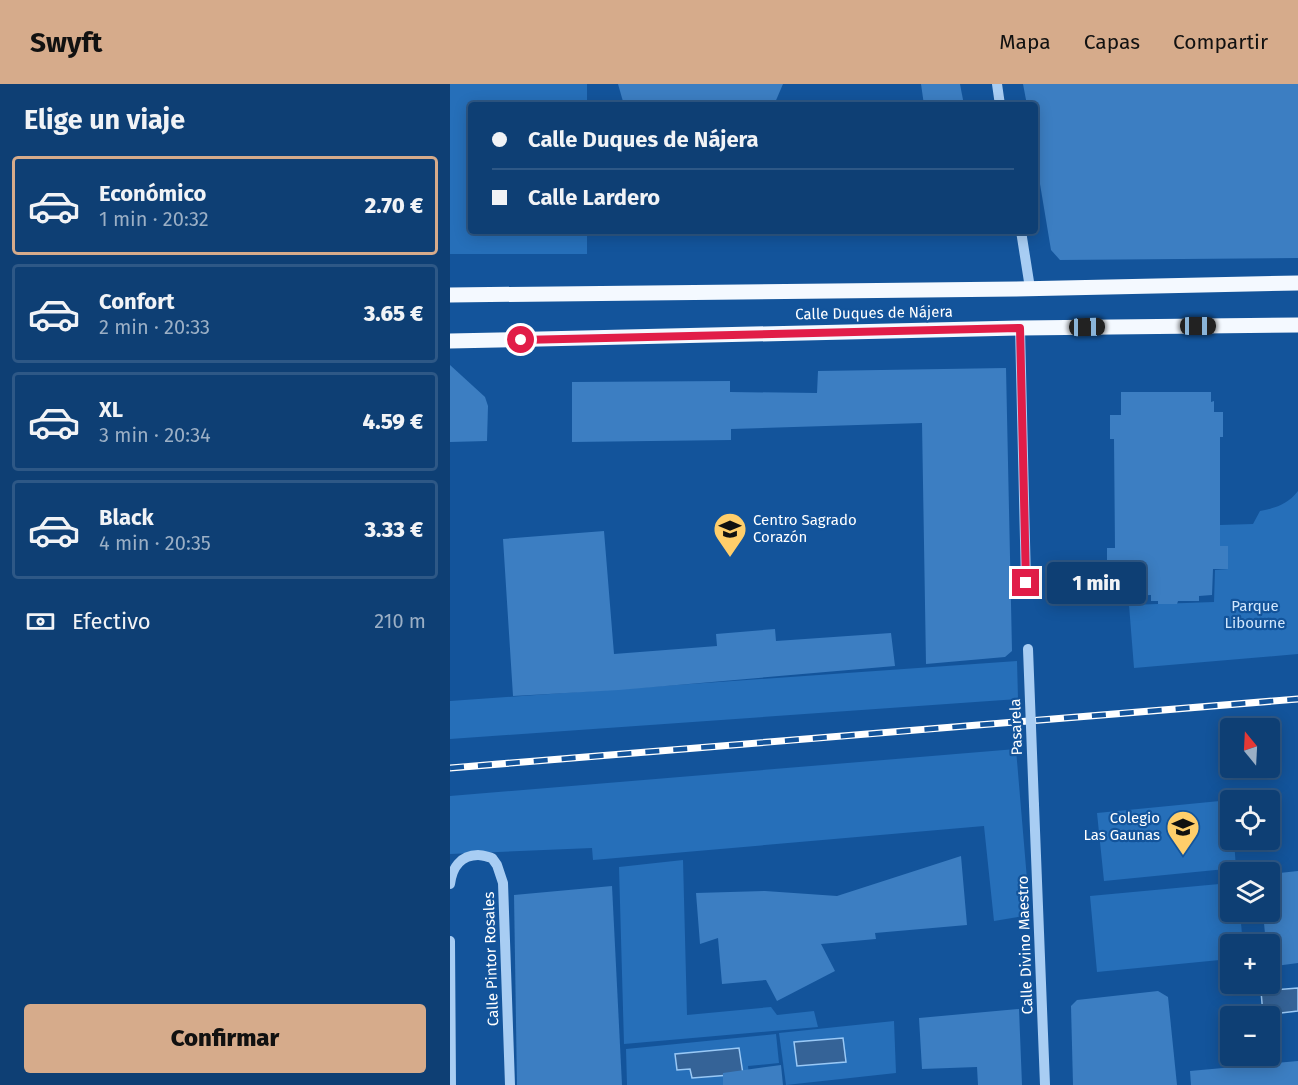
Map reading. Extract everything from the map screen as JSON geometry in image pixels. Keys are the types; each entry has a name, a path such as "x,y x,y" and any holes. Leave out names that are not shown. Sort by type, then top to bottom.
{"main road":[{"name":"Calle Duques de Nájera","path":"450,296 1298,283"},
{"name":"Calle Duques de Nájera","path":"450,341 1020,328 1298,325"}],"street":[{"path":"997,84 1000,102"},
{"path":"1021,234 1030,288"},
{"path":"1020,328 1026,583"},
{"name":"Pasarela","path":"1028,649 1034,805"},
{"name":"Calle Divino Maestro","path":"1034,805 1046,1085"},
{"name":"Calle Pintor Rosales","path":"450,884 451,873 455,866 461,860 477,855 492,858 503,883 510,1085"},
{"path":"450,941 451,1085"}],"green space":[{"path":"450,84 587,84 587,102 468,102 468,234 587,234 587,254 450,254"},
{"name":"Parque Libourne","path":"1298,491 1298,654 1134,668 1129,605 1214,602 1215,570 1228,569 1228,547 1220,546 1220,525 1253,524 1260,511 1281,505"},
{"path":"1017,661 1018,699 450,739 450,701"},
{"path":"1016,749 1030,915 994,921 984,826 593,860 592,848 450,854 450,796"},
{"path":"1220,801 1220,850 1235,850 1236,862 1220,862 1220,870 1104,881 1097,813"},
{"path":"683,860 687,1015 771,1007 777,1015 814,1011 818,1027 624,1044 619,867"},
{"path":"1220,884 1220,922 1241,922 1242,934 1220,934 1220,960 1097,972 1090,896"},
{"path":"894,1021 896,1073 786,1085 779,1033"},
{"path":"776,1034 779,1063 748,1066 750,1085 627,1085 626,1049"}],"shaded area":[{"path":"1298,988 1298,1011 1280,1013 1280,1006 1262,1006 1261,994 1280,994 1280,989"},
{"path":"843,1038 846,1062 797,1066 794,1042"},
{"path":"739,1048 743,1074 692,1078 690,1069 677,1070 675,1054"}],"building":[{"path":"618,84 783,84 775,102 623,102"},
{"path":"921,84 960,84 963,102 924,102"},
{"path":"1023,84 1298,84 1298,258 1060,260 1051,250 1038,172 1038,102 1026,102"},
{"path":"450,365 485,397 488,406 487,441 450,442"},
{"path":"1006,368 1012,651 1005,657 926,664 922,423 731,429 731,440 572,442 572,382 730,381 730,392 817,393 818,371"},
{"path":"1121,392 1211,392 1214,412 1223,412 1223,437 1220,437 1220,546 1228,546 1228,569 1213,569 1212,595 1199,596 1199,601 1158,604 1158,601 1151,601 1151,595 1124,596 1122,570 1107,570 1107,548 1115,548 1114,439 1110,439 1110,415 1121,415"},
{"path":"604,531 614,654 717,646 716,634 775,629 776,641 891,633 895,666 619,690 513,696 503,539"},
{"path":"961,856 967,925 875,933 876,939 821,944 835,971 777,1001 766,980 722,984 718,938 700,944 696,893 765,891 837,896"},
{"path":"1298,871 1298,963 1280,965 1280,934 1265,934 1264,922 1280,922 1280,873"},
{"path":"612,886 622,1085 517,1085 514,895"},
{"path":"1158,991 1168,997 1177,1085 1073,1085 1071,1006 1077,1000"},
{"path":"1019,1009 1022,1085 978,1085 977,1067 922,1069 919,1018"},
{"path":"1298,1061 1298,1085 1191,1085 1190,1071 1244,1066 1280,1066 1280,1063"},
{"path":"781,1065 783,1085 723,1085 723,1073"}],"railway":[{"path":"450,768 1298,699"}],"place":[{"name":"Centro Sagrado Corazón","path":"730,558"},
{"name":"Colegio Las Gaunas","path":"1183,856"}],"route":[{"path":"521,340 1020,328 1026,583"}]}
